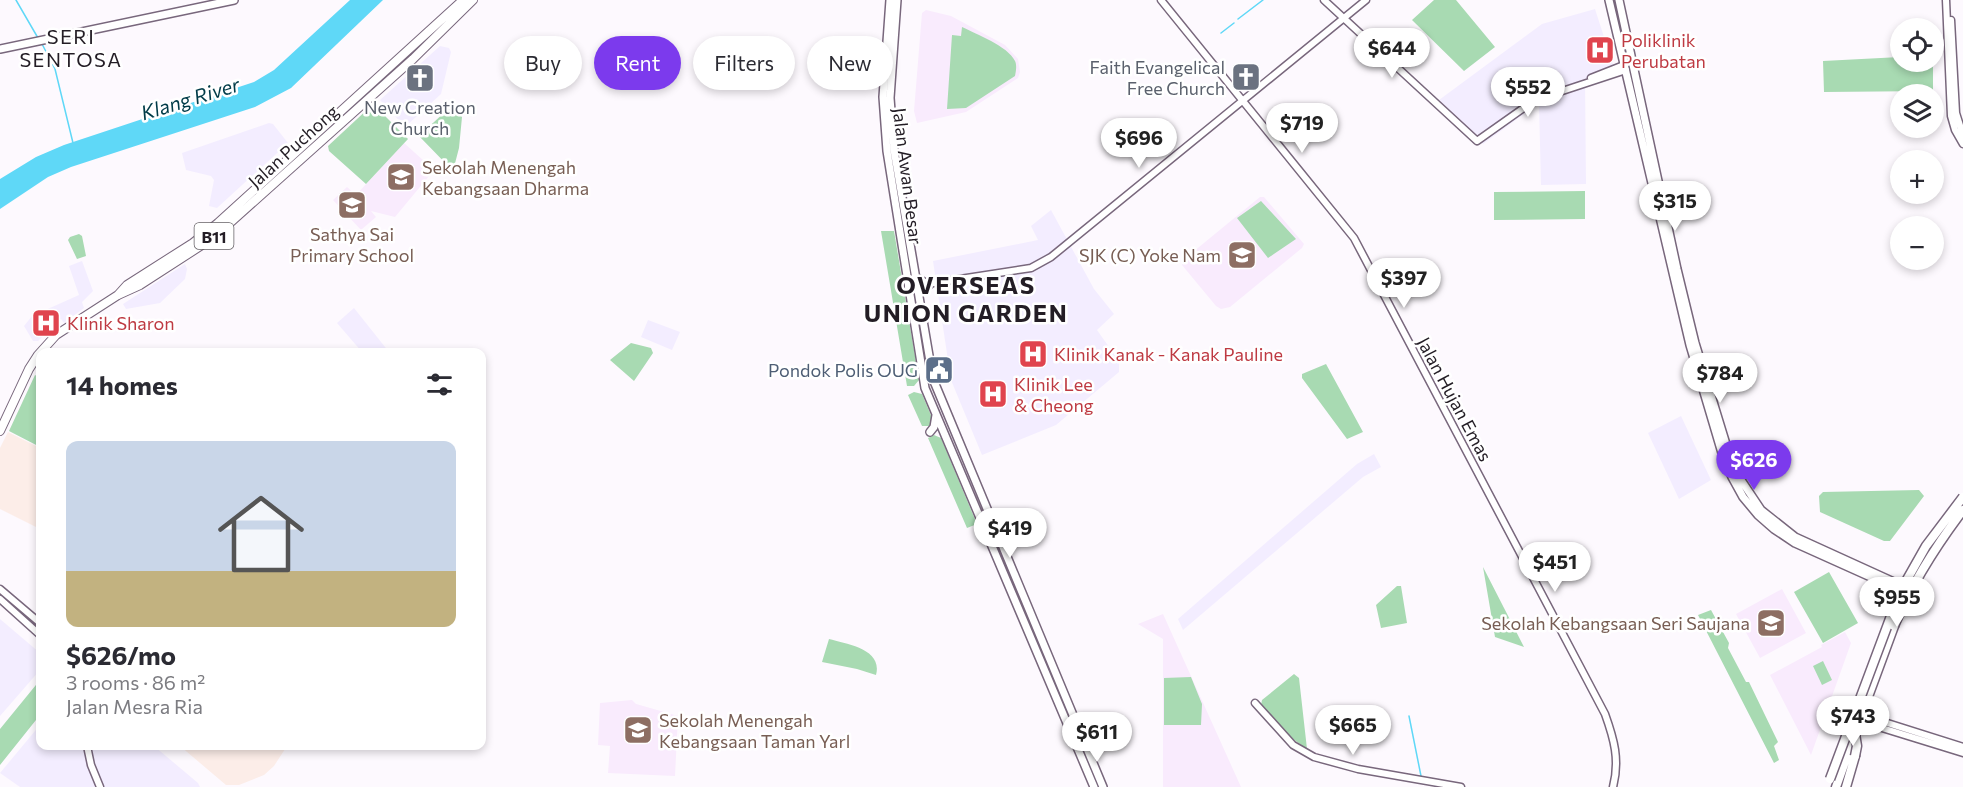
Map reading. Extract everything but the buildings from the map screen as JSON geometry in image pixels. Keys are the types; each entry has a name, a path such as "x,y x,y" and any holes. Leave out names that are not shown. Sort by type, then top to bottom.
{"highway":[{"path":"1826,787 1900,592 1926,546 1963,495"},
{"path":"1837,787 1903,603 1926,560 1963,512"},
{"path":"1846,787 1857,746 1855,734"}],"main road":[{"path":"0,50 234,0"},
{"name":"Jalan Puchong","path":"118,295 127,285 194,243 218,223 463,0"},
{"name":"Jalan Puchong","path":"43,348 64,329 118,295 140,285 223,229 413,59 473,0"},
{"name":"Jalan Awan Besar","path":"890,0 884,117 887,151 925,388 1094,787"},
{"name":"Jalan Awan Besar","path":"897,0 890,118 933,379 1102,787"},
{"path":"1609,0 1690,345 1722,453 1732,477 1743,497 1758,515 1774,529 1806,549 1887,581 1899,579 1907,574"},
{"path":"1613,19 1617,1"},
{"path":"1617,1 1695,343 1737,474 1761,510 1777,524 1808,544 1912,593"},
{"path":"1626,68 1631,57"},
{"path":"1626,68 1636,78"},
{"path":"917,278 929,285"},
{"path":"919,290 929,285"},
{"name":"Jalan Puchong","path":"0,431 36,360"},
{"path":"930,432 934,427 936,415"},
{"path":"1826,787 1900,587 1926,542 1963,495"},
{"path":"1837,787 1912,593 1927,564 1963,512"},
{"path":"1887,581 1894,600"},
{"path":"1058,702 1062,691"}],"street":[{"name":"Jalan Hujan Emas","path":"1161,0 1343,222 1367,262 1605,714 1617,754 1613,787"},
{"path":"1324,0 1477,141 1528,104 1626,68"},
{"path":"929,285 1031,268 1051,257 1366,0"},
{"path":"1948,0 1955,102 1957,120 1963,135"},
{"path":"1948,0 1951,116 1955,130 1963,144"},
{"path":"908,287 919,290"},
{"path":"0,589 36,620"},
{"path":"0,599 36,631"},
{"path":"1255,703 1293,745 1314,757 1358,769 1461,787"},
{"path":"1851,715 1963,753"},
{"path":"1863,719 1963,747"},
{"path":"85,750 87,765 98,787"}],"shaded area":[{"path":"1595,9 1614,68 1585,80 1586,184 1541,185 1539,103 1483,144 1440,104 1439,100 1542,24"},
{"path":"926,10 951,16 1005,45 1018,59 1020,72 1018,78 966,112 917,123 914,111 922,13"},
{"path":"440,46 449,48 451,52 441,94 405,127 380,100"},
{"path":"269,123 273,124 288,143 217,208 209,206 214,180 211,176 186,170 182,153"},
{"name":"Sekolah Menengah Kebangsaan Dharma","path":"404,143 434,170 395,217 371,211 376,217 361,230 333,200 347,187 356,195"},
{"name":"SJK (C) Yoke Nam","path":"1260,197 1264,197 1304,244 1230,307 1221,309 1182,265 1182,261"},
{"path":"1051,210 1094,289 1114,314 1097,330 1119,361 1119,372 1056,425 982,455 951,380 933,261 1038,240 1031,226"},
{"path":"82,261 93,291 82,302 84,308 64,323 61,319 38,341 33,341 24,326 32,316 79,295 69,266"},
{"path":"185,264 187,269 185,279 160,303 126,309 123,304"},
{"path":"354,308 386,348 359,348 337,323"},
{"path":"648,320 680,332 672,350 641,337"},
{"path":"1681,416 1711,480 1679,499 1648,433"},
{"path":"8,432 36,446 36,527 0,509 0,448"},
{"path":"1374,454 1381,467 1363,477 1183,630 1178,619 1357,464"},
{"name":"Sekolah Kebangsaan Seri Saujana","path":"1782,589 1806,633 1760,658 1736,614"},
{"path":"1163,614 1241,787 1163,787 1163,639 1138,624"},
{"path":"0,619 36,650 36,675 0,716"},
{"path":"1845,632 1851,643 1811,755 1770,675"},
{"name":"Sekolah Menengah Kebangsaan Taman Yarl","path":"632,700 636,704 678,716 675,776 608,773 610,746 598,745 600,703"},
{"path":"36,730 36,750 159,750 200,787 20,787 0,773"},
{"path":"185,750 284,750 274,766 264,775 239,785 226,785"}],"green space":[{"path":"1434,0 1456,0 1495,47 1464,71 1412,20"},
{"path":"962,27 1006,50 1015,61 1015,76 966,108 947,109 952,35 961,36"},
{"path":"1890,58 1890,72 1933,72 1933,84 1890,84 1890,91 1824,92 1823,61"},
{"path":"371,106 375,106 408,139 366,184 329,151 328,146"},
{"path":"448,109 454,109 462,117 459,148 453,171 419,136"},
{"path":"1585,191 1585,219 1494,220 1494,192"},
{"path":"1261,201 1296,239 1268,258 1237,218"},
{"path":"881,231 894,231 919,380 914,386 907,386"},
{"path":"79,234 82,236 86,256 77,259 68,240"},
{"path":"631,343 651,348 653,353 634,381 610,360"},
{"path":"1326,364 1363,432 1347,439 1302,378 1302,374"},
{"path":"35,375 36,445 9,431"},
{"path":"914,392 922,394 933,420 929,426 922,426 908,395"},
{"path":"934,435 941,438 977,524 967,528 928,438"},
{"path":"1919,490 1924,496 1890,541 1884,541 1820,512 1819,496 1823,492"},
{"path":"1483,567 1524,647 1495,637"},
{"path":"1829,572 1858,623 1823,643 1794,592"},
{"path":"1397,586 1401,586 1407,623 1381,628 1376,605"},
{"path":"1711,610 1729,643 1728,648 1746,682 1749,682 1778,742 1774,746 1779,760 1774,763 1698,615"},
{"path":"829,639 862,649 869,654 877,666 876,675 822,662"},
{"path":"1823,661 1832,680 1822,685 1813,666"},
{"path":"1294,674 1299,678 1307,749 1286,734 1261,705 1262,700"},
{"path":"1191,677 1202,704 1201,725 1164,725 1164,678"},
{"path":"36,685 36,720 0,765 0,729"}],"water":[{"path":"350,0 383,0 291,88 255,107 71,167 48,177 0,209 0,179 36,157 64,145 254,82 274,70"}],"waterway":[{"path":"16,0 38,38"},
{"path":"1238,19 1263,0"},
{"path":"1221,33 1234,23"},
{"path":"41,42 55,69 73,143"},
{"path":"1409,716 1421,776"}],"place":[{"name":"Poliklinik Perubatan","path":"1600,50"},
{"name":"Faith Evangelical Free Church","path":"1246,77"},
{"name":"New Creation Church","path":"420,78"},
{"name":"Sekolah Menengah Kebangsaan Dharma","path":"401,177"},
{"name":"Sathya Sai Primary School","path":"352,205"},
{"name":"SJK (C) Yoke Nam","path":"1242,255"},
{"name":"Klinik Sharon","path":"46,323"},
{"name":"Klinik Kanak - Kanak Pauline","path":"1033,354"},
{"name":"Pondok Polis OUG","path":"939,370"},
{"name":"Klinik Lee & Cheong","path":"993,394"},
{"name":"Sekolah Kebangsaan Seri Saujana","path":"1771,623"},
{"name":"Sekolah Menengah Kebangsaan Taman Yarl","path":"638,730"}],"district":[{"name":"SERI SENTOSA","path":"71,48"},
{"name":"OVERSEAS UNION GARDEN","path":"966,298"}],"water label":[{"name":"Klang River","path":"190,98"}]}
